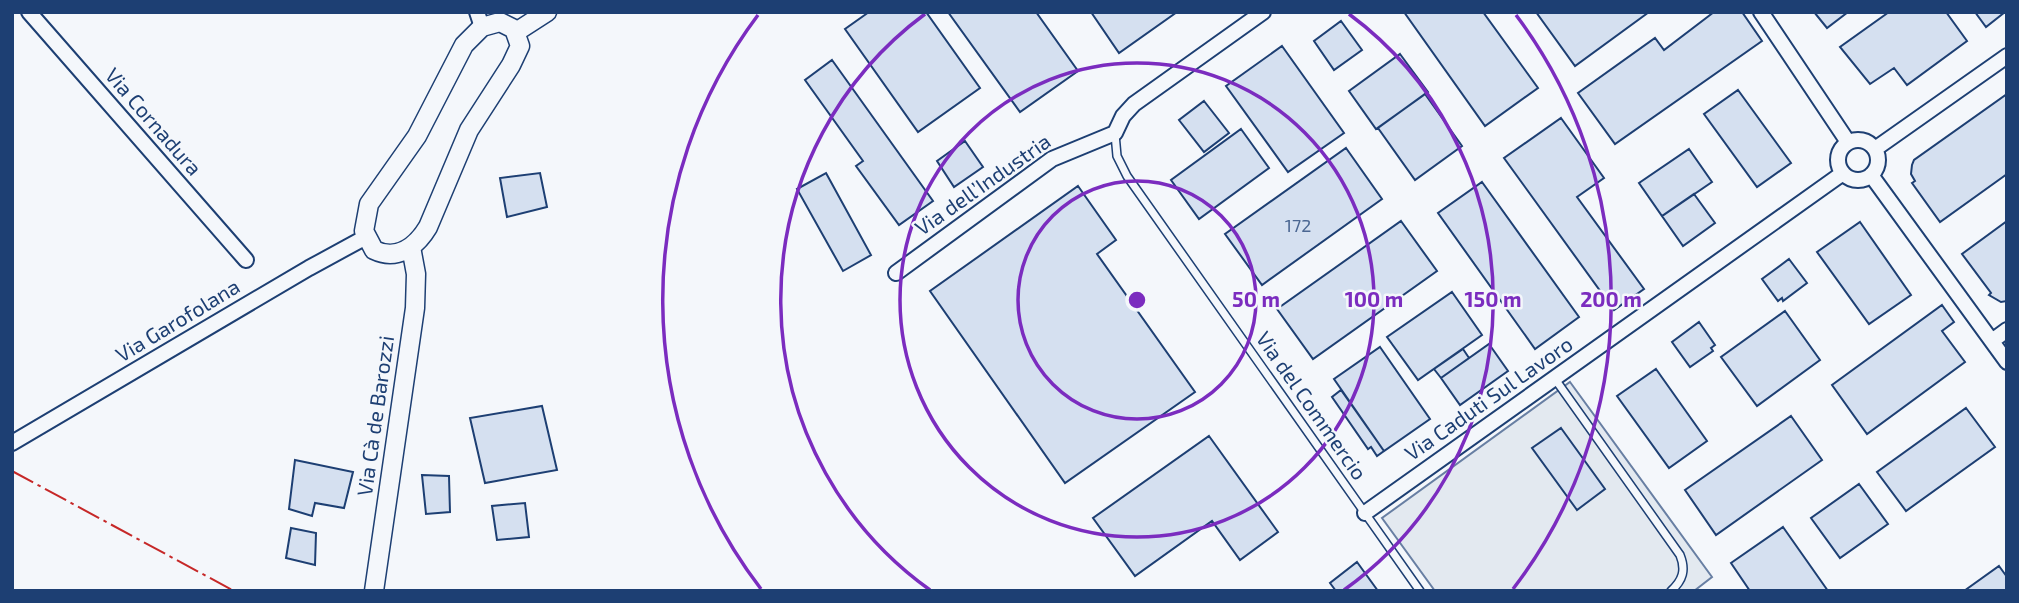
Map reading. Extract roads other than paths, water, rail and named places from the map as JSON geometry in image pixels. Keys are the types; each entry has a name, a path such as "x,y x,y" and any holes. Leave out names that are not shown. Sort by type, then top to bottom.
{"street":[{"name":"Via Cornadura","path":"29,12 246,260"},
{"path":"516,33 547,12"},
{"path":"1115,133 1123,116 1134,104 1263,12"},
{"path":"1761,12 1848,142"},
{"path":"480,20 508,24 516,33 520,46 518,54 475,119 428,228 411,247 391,255 374,250 366,237 364,224 369,204 417,136 464,45 480,20"},
{"path":"1875,149 2007,57"},
{"name":"Via dell’Industria","path":"896,273 1052,159 1115,133"},
{"path":"1860,139 1875,149 1878,160 1871,175 1854,179 1843,173 1838,157 1848,142 1860,139"},
{"name":"Via Caduti Sul Lavoro","path":"1365,513 1843,173"},
{"path":"1871,175 2007,362"},
{"name":"Via Garofolana","path":"12,443 366,237"},
{"name":"Via Cà de Barozzi","path":"373,591 415,308 416,274 411,247"},
{"path":"1992,341 2007,330"}],"lane":[{"name":"Via del Commercio","path":"1115,133 1117,156 1127,176 1420,591"},
{"path":"1554,378 1680,555 1684,565 1683,574 1680,582 1671,591"}]}
